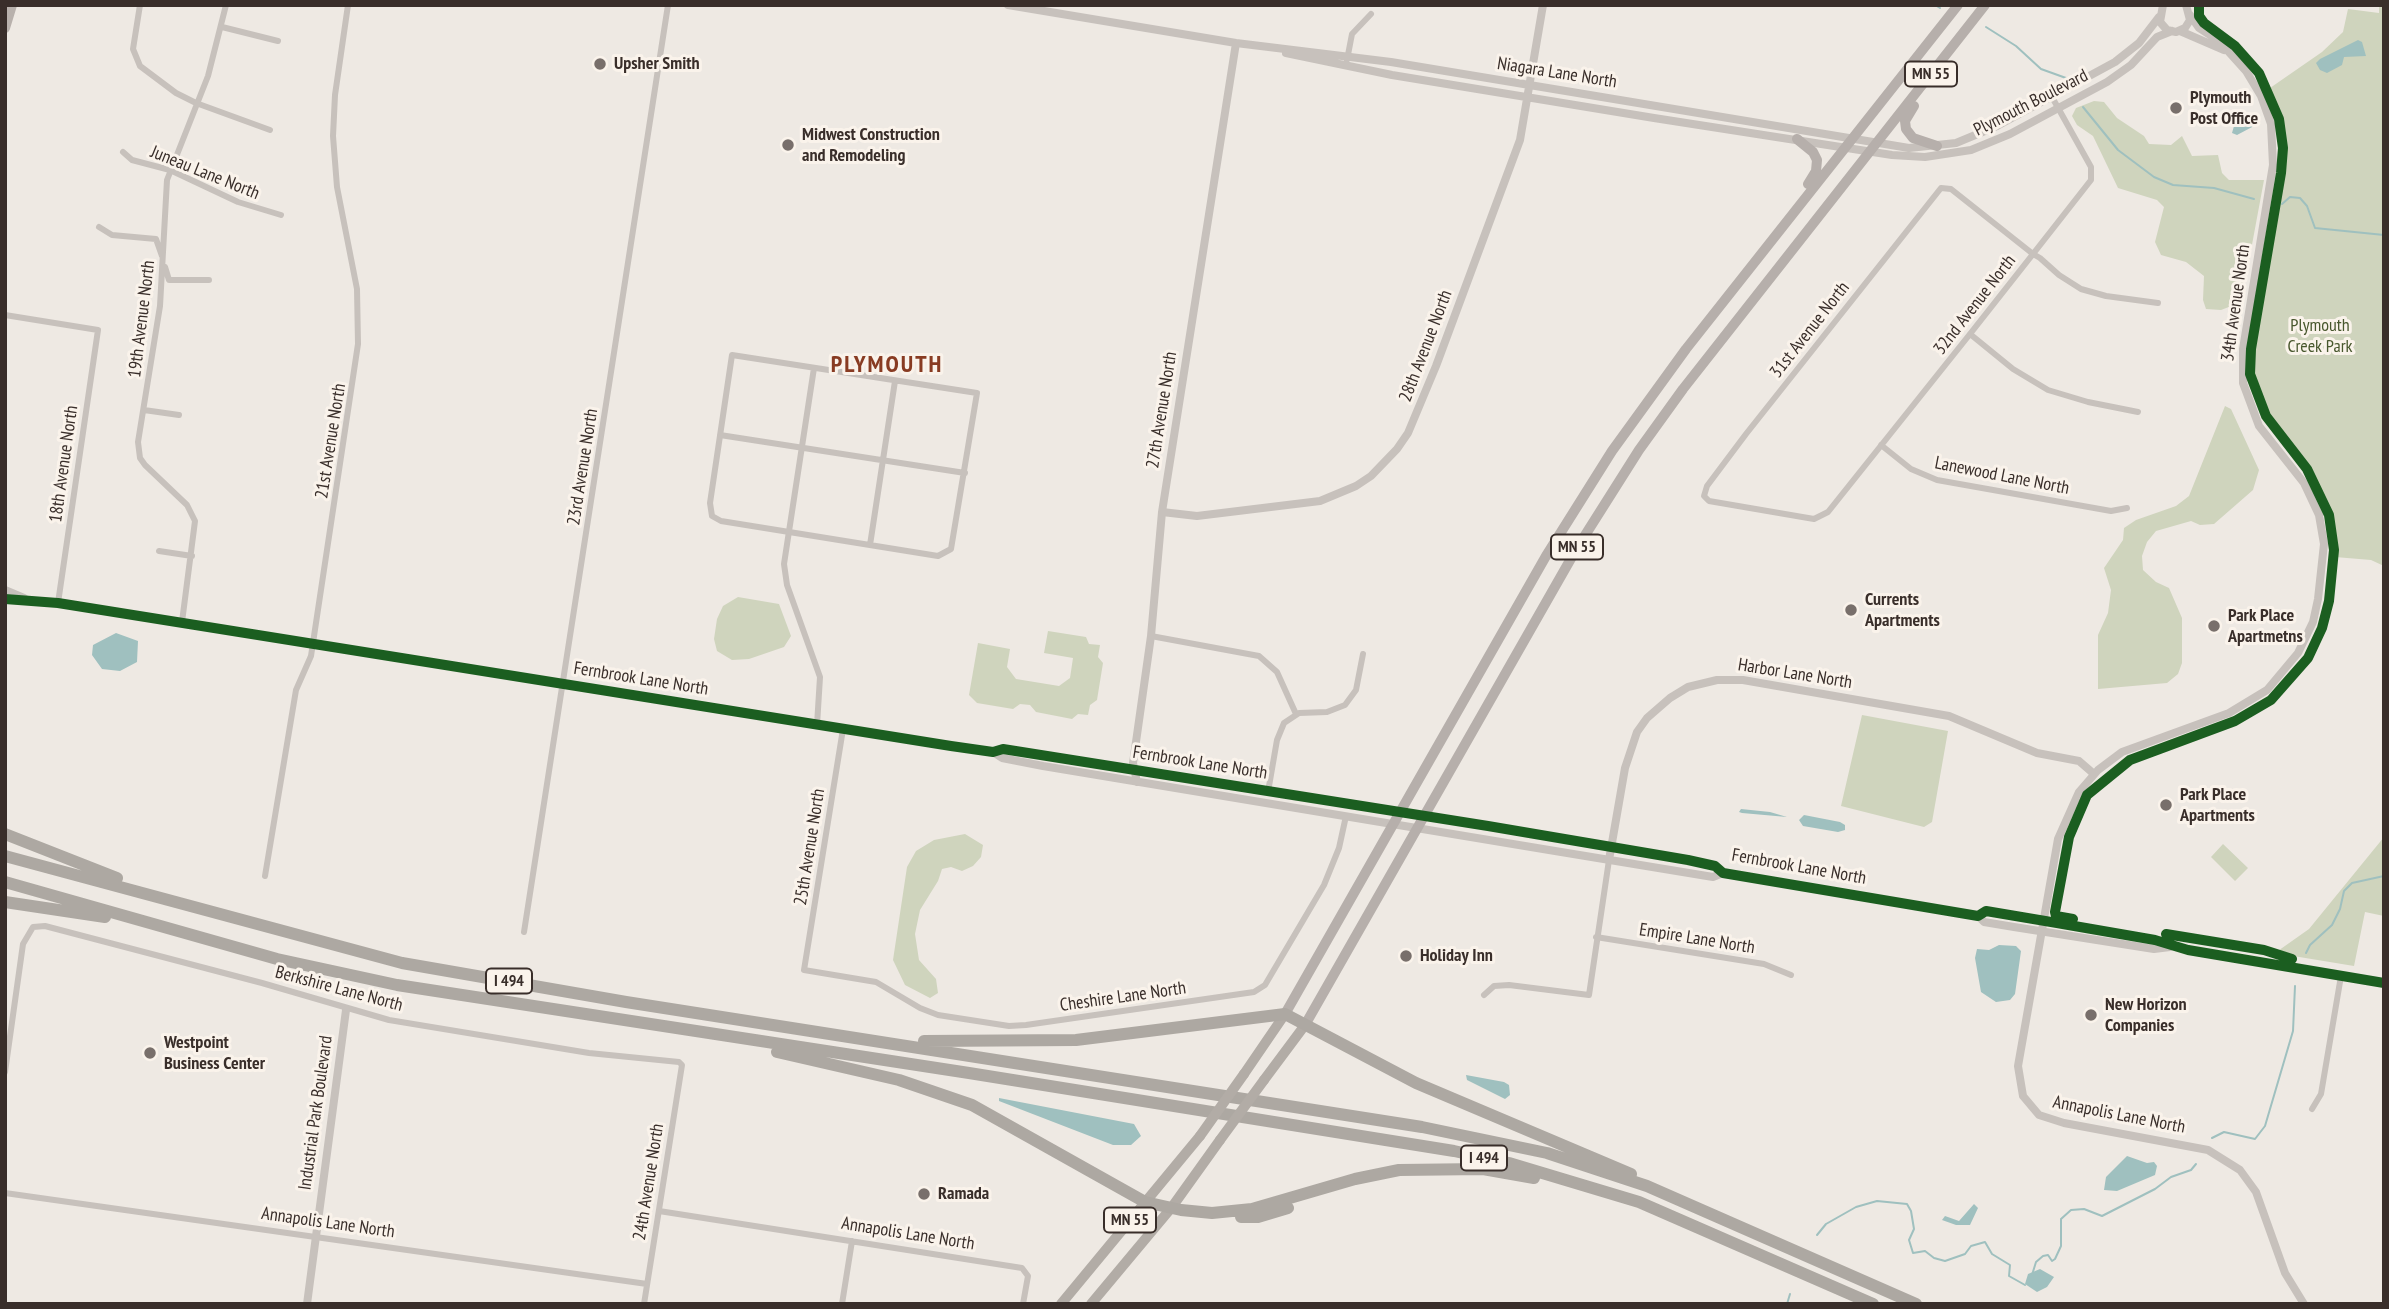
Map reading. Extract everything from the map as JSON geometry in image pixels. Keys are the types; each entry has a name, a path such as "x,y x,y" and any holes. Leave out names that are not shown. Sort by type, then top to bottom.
{"highway":[{"path":"5,834 79,865 149,889 166,899"},
{"name":"I 494","path":"5,856 402,963 1461,1134 1547,1153 1647,1186 1916,1304"},
{"name":"I 494","path":"5,882 337,974 1454,1151 1564,1177 1639,1202 1707,1229 1873,1304"},
{"path":"5,902 173,930"},
{"path":"858,1038 937,1042 1076,1040 1285,1014 1416,1083 1496,1119 1627,1171 1647,1186"},
{"name":"MN 55","path":"1061,1304 1200,1136 1285,1014"},
{"name":"MN 55","path":"1091,1304 1172,1207 1305,1025"},
{"path":"716,1036 899,1080 972,1105 1145,1202 1224,1213 1252,1209 1355,1179 1426,1169 1483,1169 1549,1181 1707,1229"}],"main road":[{"path":"5,28 12,5"},
{"name":"MN 55","path":"1285,1014 1546,556 1612,451 1686,349 1958,5"},
{"name":"MN 55","path":"1305,1025 1577,548 1639,450 1683,388 1985,5"},
{"path":"1937,146 1913,138 1906,130 1905,121 1942,60"},
{"path":"1792,215 1817,167 1813,152 1797,139"}],"street":[{"path":"139,5 134,58 140,66 196,103 270,131"},
{"name":"19th Avenue North","path":"182,622 196,529 192,512 141,458 138,442 157,334 164,260 165,199 170,170 208,76 226,5"},
{"name":"21st Avenue North","path":"265,876 296,690 308,667 313,643 358,344 357,289 337,187 333,136 335,95 348,5"},
{"name":"23rd Avenue North","path":"524,932 565,684 667,5"},
{"name":"Niagara Lane North","path":"1008,5 1236,43 1347,56 1531,85 1849,142"},
{"name":"28th Avenue North","path":"1161,512 1209,515 1320,501 1356,486 1385,463 1408,433 1436,366 1520,140 1543,5"},
{"name":"Plymouth Boulevard","path":"1873,147 1937,146 1979,135 2123,56 2139,43 2159,17 2163,5"},
{"path":"2159,17 2163,26 2176,31 2188,24 2190,9"},
{"name":"34th Avenue North","path":"2044,921 2060,832 2073,802 2094,774 2130,748 2229,713 2261,694 2283,675 2298,653 2317,607 2323,558 2319,514 2304,482 2259,426 2243,383 2243,349 2272,176 2274,145 2261,96 2246,71 2224,50 2219,41 2199,28 2190,9"},
{"path":"1346,66 1352,34 1371,14"},
{"path":"222,27 278,41"},
{"name":"Plymouth Boulevard","path":"1849,142 1914,157 1952,155 1990,144 2125,70 2157,37 2176,31"},
{"name":"34th Avenue North","path":"2176,31 2224,50"},
{"name":"27th Avenue North","path":"1137,782 1134,770 1152,636 1161,512 1236,43"},
{"name":"Niagara Lane North","path":"1256,46 1346,66 1528,97 1797,139 1849,142"},
{"name":"32nd Avenue North","path":"1820,519 1970,334 2093,176 2091,167 2052,97"},
{"name":"Juneau Lane North","path":"123,152 132,160 170,170 238,202 281,215"},
{"name":"31st Avenue North","path":"1820,519 1709,501 1704,496 1707,486 1746,434 1938,190 1944,187 1951,189 2033,254"},
{"path":"99,227 112,235 156,239 169,280 209,280"},
{"path":"2033,254 2081,289 2106,296 2158,303"},
{"name":"18th Avenue North","path":"5,315 98,330 58,603"},
{"path":"1970,334 2013,369 2048,390 2088,402 2138,412"},
{"path":"732,355 895,381 977,393 954,543 947,553 938,556 721,521 712,516 709,509 732,355"},
{"path":"814,368 784,564 787,585 820,677 817,725"},
{"path":"870,545 895,381"},
{"path":"144,410 179,415"},
{"path":"720,435 965,473"},
{"name":"Lanewood Lane North","path":"1881,445 1911,469 1937,480 2111,511 2127,508"},
{"path":"159,551 192,556"},
{"name":"Fernbrook Lane North","path":"5,590 24,598"},
{"name":"Fernbrook Lane North","path":"5,599 24,598 58,603 817,725 993,752 1003,750 1424,815 1612,846 1715,866 1724,873 1979,916 1984,922 2154,949 2171,947"},
{"path":"1152,636 1259,656 1277,672 1296,715"},
{"path":"1268,792 1280,731 1296,715 1327,712 1345,705 1356,690 1363,653"},
{"name":"Harbor Lane North","path":"1484,995 1494,986 1509,985 1589,995 1626,764 1637,732 1647,718 1688,687 1717,680 1743,680 1950,716 2037,753 2079,761 2094,774"},
{"name":"25th Avenue North","path":"804,970 843,729"},
{"name":"Fernbrook Lane North","path":"993,752 1002,758 1346,817 1713,877 1724,873"},
{"name":"Cheshire Lane North","path":"804,970 876,982 920,1008 938,1015 1009,1026 1254,992 1265,985 1324,885 1339,848 1346,817"},
{"name":"Fernbrook Lane North","path":"1979,916 1986,911 2155,940 2171,947 2384,983"},
{"name":"Annapolis Lane North","path":"2044,921 2018,1066 2023,1096 2039,1115 2064,1123 2193,1146 2229,1161 2246,1176 2256,1192 2286,1273 2304,1304"},
{"name":"Berkshire Lane North","path":"5,1072 23,944 33,927 45,926 189,963 346,1010 389,1020 589,1053 682,1065"},
{"name":"Empire Lane North","path":"1597,937 1764,964 1791,975"},
{"path":"2312,1109 2321,1094 2341,976"},
{"name":"Industrial Park Boulevard","path":"307,1304 346,1010"},
{"name":"24th Avenue North","path":"644,1304 682,1065"},
{"name":"Annapolis Lane North","path":"5,1193 647,1284"},
{"name":"Annapolis Lane North","path":"659,1211 1022,1268 1027,1272 1023,1304"},
{"path":"842,1304 852,1241"}],"green space":[{"name":"Plymouth Creek Park","path":"2379,5 2384,5 2384,566 2371,560 2335,557 2334,532 2324,496 2310,471 2270,421 2253,380 2251,359 2284,160 2280,110 2270,88 2322,52 2343,32 2348,9 2379,13"},
{"path":"2094,101 2104,102 2117,118 2144,136 2149,144 2171,145 2182,136 2192,156 2218,155 2222,173 2229,180 2264,180 2246,277 2234,305 2221,310 2206,309 2203,300 2204,276 2186,262 2161,255 2155,242 2164,207 2157,200 2118,188 2093,136 2077,125 2072,116 2076,108"},
{"path":"2225,406 2231,409 2259,470 2253,490 2214,524 2200,525 2191,521 2156,531 2147,542 2142,556 2143,570 2156,582 2169,588 2182,618 2182,663 2178,674 2167,683 2098,689 2098,635 2108,613 2111,590 2104,568 2123,540 2124,528 2136,520 2176,506 2189,496"},
{"path":"738,597 779,604 791,636 784,647 749,659 732,660 717,651 714,639 717,619 723,606"},
{"path":"1048,631 1086,637 1089,644 1100,645 1098,657 1103,663 1097,700 1090,705 1088,715 1078,714 1072,719 1036,712 1030,705 1020,704 1013,709 977,703 969,695 978,643 1010,649 1007,667 1016,679 1059,686 1070,678 1073,658 1044,653"},
{"path":"1862,715 1948,731 1932,822 1924,827 1841,806"},
{"path":"965,834 983,845 981,857 973,866 962,871 951,867 942,869 938,881 920,910 915,934 919,960 936,979 938,993 930,998 905,985 893,960 907,867 916,851 934,840"},
{"path":"2384,837 2384,916 2365,912 2354,966 2275,953 2309,929"},
{"path":"2223,844 2248,868 2235,881 2211,857"}],"water":[{"path":"2358,40 2362,42 2366,56 2344,57 2342,65 2327,73 2320,70 2316,63 2320,59"},
{"path":"2251,120 2254,126 2237,135 2232,133 2234,126 2240,121"},
{"path":"116,633 138,641 137,662 120,671 102,669 92,655 93,645"},
{"path":"1741,809 1787,817 1742,813 1739,812"},
{"path":"1804,815 1840,822 1845,825 1845,830 1838,832 1803,826 1799,820"},
{"path":"1999,945 2016,946 2021,951 2015,994 2010,1000 1996,1002 1981,992 1975,958 1977,949 1989,950"},
{"path":"1466,1075 1504,1082 1509,1085 1510,1095 1505,1099 1467,1080"},
{"path":"999,1098 1134,1124 1141,1136 1131,1145 1113,1145 999,1101"},
{"path":"2127,1156 2147,1163 2154,1162 2157,1166 2155,1175 2117,1191 2104,1190 2106,1177"},
{"path":"1974,1204 1978,1208 1970,1225 1956,1225 1942,1220 1945,1216 1959,1221"},
{"path":"2040,1269 2054,1277 2047,1287 2037,1292 2025,1284 2028,1274"}],"waterway":[{"path":"1935,5 1940,8"},
{"path":"1986,27 2016,46 2041,69 2066,78"},
{"path":"2083,107 2118,150 2154,177 2173,185 2214,188 2254,199"},
{"path":"2282,204 2290,197 2300,198 2307,206 2315,228 2384,235"},
{"path":"2306,953 2310,945 2332,925 2340,909 2344,891 2352,883 2384,876"},
{"path":"2212,1138 2224,1132 2255,1139 2265,1126 2293,1031 2295,986"},
{"path":"2032,1275 2036,1262 2043,1256 2048,1255 2052,1261 2055,1259 2061,1246 2061,1219 2071,1210 2084,1209 2102,1216 2155,1189 2171,1177 2191,1170 2196,1164"},
{"path":"1817,1235 1826,1224 1856,1207 1877,1201 1907,1204 1914,1229 1909,1240 1913,1253 1925,1251 1934,1258 1945,1261 1965,1254 1971,1246 1985,1242 1992,1254 2010,1265 2009,1276 2025,1285"},
{"path":"1787,1304 1790,1294"}],"cycle path":[{"path":"2073,919 2056,916 2055,912 2069,837 2087,795 2130,760 2235,721 2271,700 2308,658 2322,628 2329,601 2334,550 2329,515 2307,469 2266,416 2250,374 2251,349 2281,173 2283,148 2279,119 2259,73 2235,46 2204,23 2199,16 2199,5"},
{"path":"5,599 58,603 951,746 993,752 1003,749 1488,826 1688,860 1715,866 1723,873 1978,916 1986,911 2155,940 2188,950 2384,983"},
{"path":"2166,934 2264,950 2292,959"}],"place":[{"name":"Upsher Smith","path":"600,64"},
{"name":"Plymouth Post Office","path":"2176,108"},
{"name":"Midwest Construction and Remodeling","path":"788,145"},
{"name":"Currents Apartments","path":"1851,610"},
{"name":"Park Place Apartmetns","path":"2214,626"},
{"name":"Park Place Apartments","path":"2166,805"},
{"name":"Holiday Inn","path":"1406,956"},
{"name":"New Horizon Companies","path":"2091,1015"},
{"name":"Westpoint Business Center","path":"150,1053"},
{"name":"Ramada","path":"924,1194"}],"district":[{"name":"PLYMOUTH","path":"887,365"}]}
